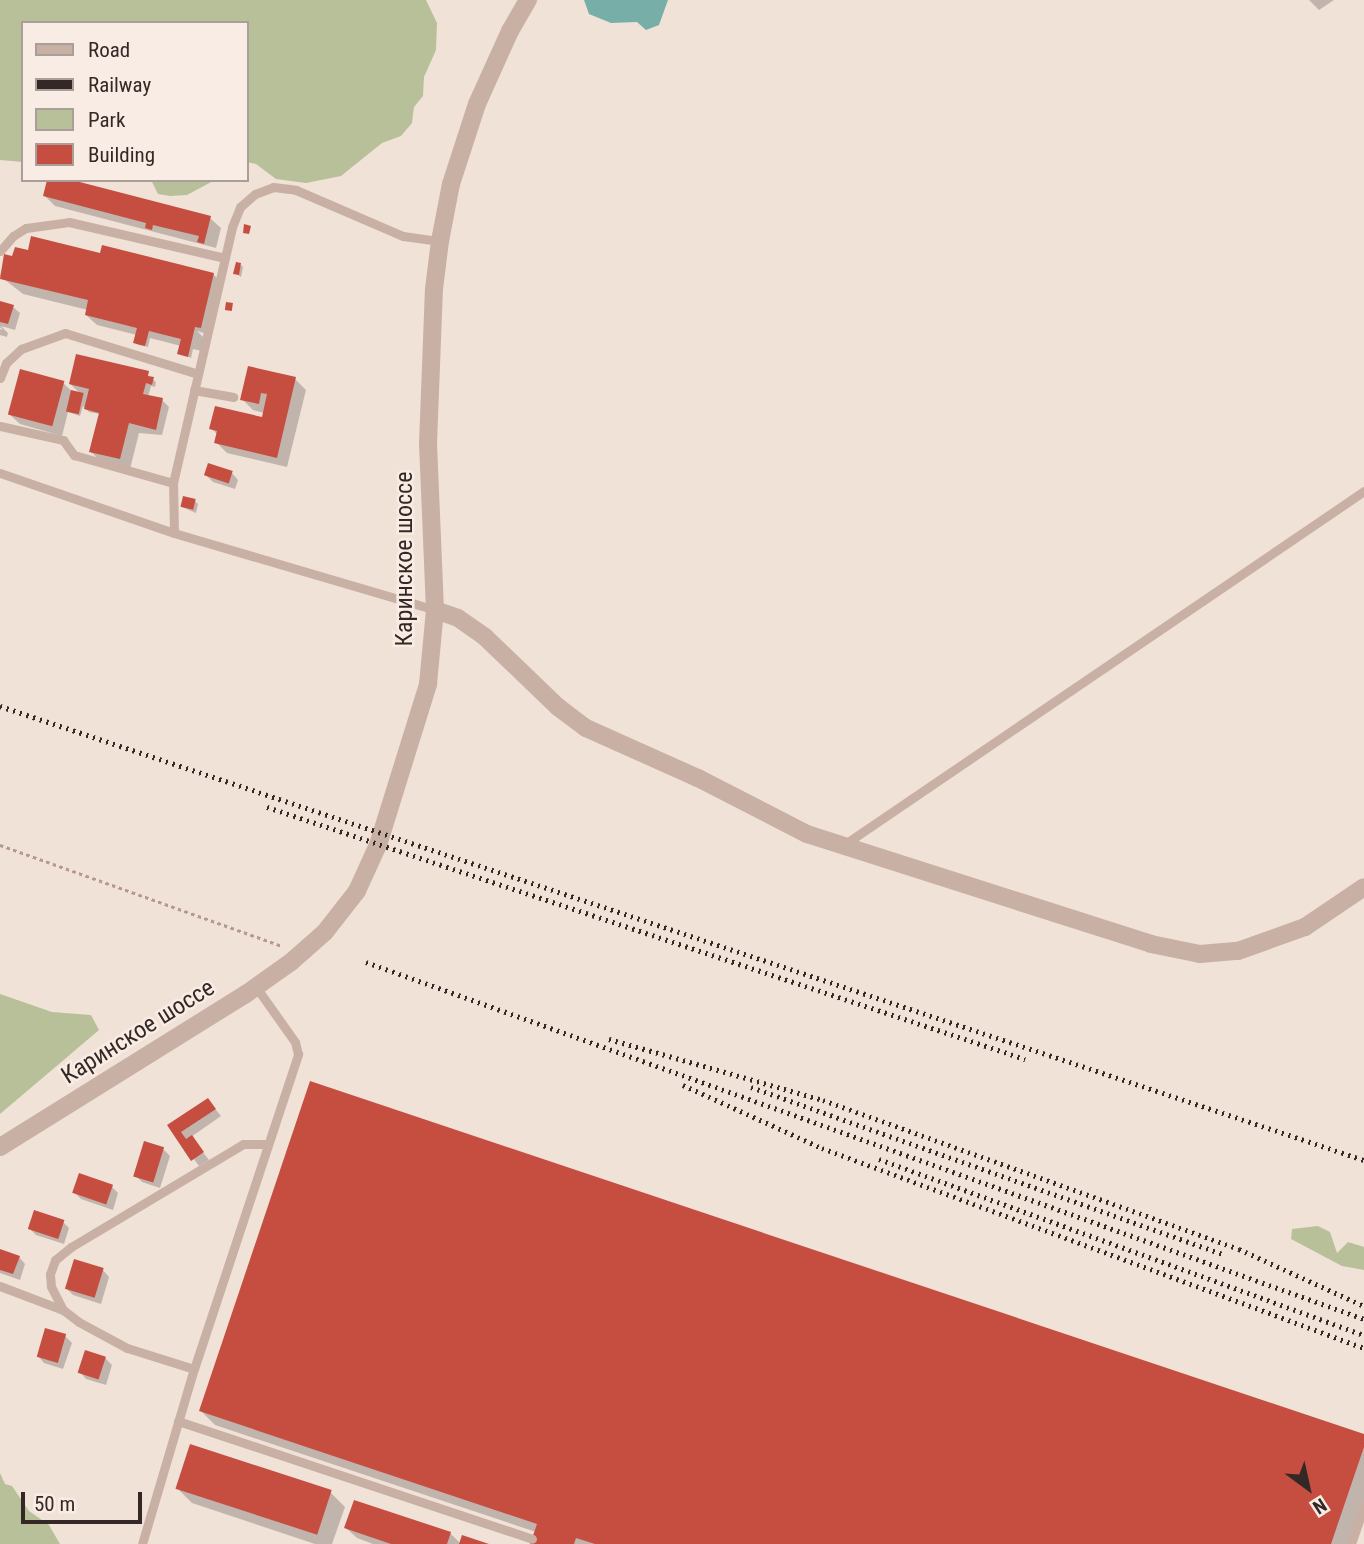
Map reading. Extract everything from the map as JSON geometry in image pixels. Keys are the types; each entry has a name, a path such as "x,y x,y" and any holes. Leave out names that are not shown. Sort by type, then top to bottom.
{"street":[{"name":"Каринское шоссе","path":"0,1147 256,986 302,953 324,932 357,891 377,845 428,684 435,610 428,444 435,289 440,241 452,184 473,114 510,31 528,0"},
{"path":"435,610 458,618 485,637 558,707 586,728 698,778 807,834 1151,944 1200,954 1238,951 1305,927 1363,889"}],"lane":[{"path":"174,533 173,483 225,258 240,207 255,194 273,187 296,190 403,236 440,241"},
{"path":"0,251 13,236 26,228 69,222 225,258"},
{"path":"0,378 6,363 21,349 65,333 198,374"},
{"path":"194,390 233,397"},
{"path":"0,425 63,440 74,455 173,483"},
{"path":"0,473 174,533 435,610"},
{"path":"843,845 1364,491"},
{"path":"142,1544 194,1369 298,1054 295,1042 256,986"},
{"path":"63,1310 51,1286 50,1274 55,1260 71,1247 243,1144 268,1144"},
{"path":"0,1286 63,1310 79,1322 127,1348 194,1369"},
{"path":"178,1421 532,1539"},
{"path":"1350,1544 1364,1506"}],"path":[{"path":"0,845 302,953"}],"green space":[{"path":"0,0 426,0 437,23 436,50 424,77 423,96 414,107 412,123 401,136 382,143 341,176 306,183 276,179 256,164 248,162 248,21 21,21 21,162 0,160"},
{"path":"152,182 211,182 187,195 158,194"},
{"path":"0,994 52,1012 91,1015 99,1030 0,1114"},
{"path":"1318,1226 1330,1232 1337,1253 1348,1242 1364,1247 1364,1270 1342,1266 1291,1239 1292,1229"},
{"path":"0,1473 5,1484 12,1486 29,1511 49,1525 60,1544 0,1544"}],"water":[{"path":"584,0 668,0 659,25 646,30 637,22 611,23 589,14"}],"building":[{"path":"46,182 80,182 211,216 204,244 197,242 199,236 153,225 152,230 145,228 146,223 43,196"},
{"path":"244,224 251,226 249,234 243,233"},
{"path":"31,236 100,253 102,245 214,273 201,328 195,327 188,357 177,354 181,339 149,331 145,346 133,343 137,328 85,315 88,300 0,279 4,254 12,256 15,247 28,250"},
{"path":"236,262 241,263 239,275 233,274"},
{"path":"0,301 14,305 8,324 0,322"},
{"path":"226,302 233,303 232,311 225,310"},
{"path":"76,354 149,371 148,376 154,377 152,385 146,383 143,394 163,398 156,430 129,423 120,459 89,452 99,413 84,409 89,389 69,384"},
{"path":"248,366 296,377 277,458 214,443 217,431 209,429 215,406 262,417 267,394 261,393 259,404 240,400"},
{"path":"20,369 64,381 52,426 8,414"},
{"path":"71,390 84,393 79,414 66,411"},
{"path":"208,463 233,471 229,483 204,475"},
{"path":"183,496 196,499 193,510 181,507"},
{"path":"310,1081 1364,1434 1364,1447 1331,1544 595,1544 576,1538 574,1544 530,1544 537,1524 199,1411"},
{"path":"208,1098 216,1109 181,1132 186,1139 192,1135 204,1152 191,1161 167,1125"},
{"path":"144,1141 164,1147 153,1183 133,1176"},
{"path":"79,1173 113,1185 106,1205 72,1193"},
{"path":"34,1210 64,1220 58,1239 28,1229"},
{"path":"0,1249 20,1256 13,1274 0,1270"},
{"path":"74,1259 104,1268 95,1298 65,1289"},
{"path":"45,1328 66,1334 58,1363 37,1357"},
{"path":"85,1350 106,1357 99,1380 78,1373"},
{"path":"190,1444 332,1490 317,1535 175,1489"},
{"path":"354,1500 451,1532 447,1544 391,1544 344,1528"},
{"path":"462,1535 489,1544 459,1544"}],"railway":[{"path":"0,706 1364,1160"},
{"path":"267,807 1025,1059"},
{"path":"366,962 1364,1319"},
{"path":"609,1039 823,1100 1239,1249 1364,1306"},
{"path":"683,1085 822,1148 1364,1348"},
{"path":"751,1087 1222,1254"},
{"path":"879,1159 1364,1335"}]}
